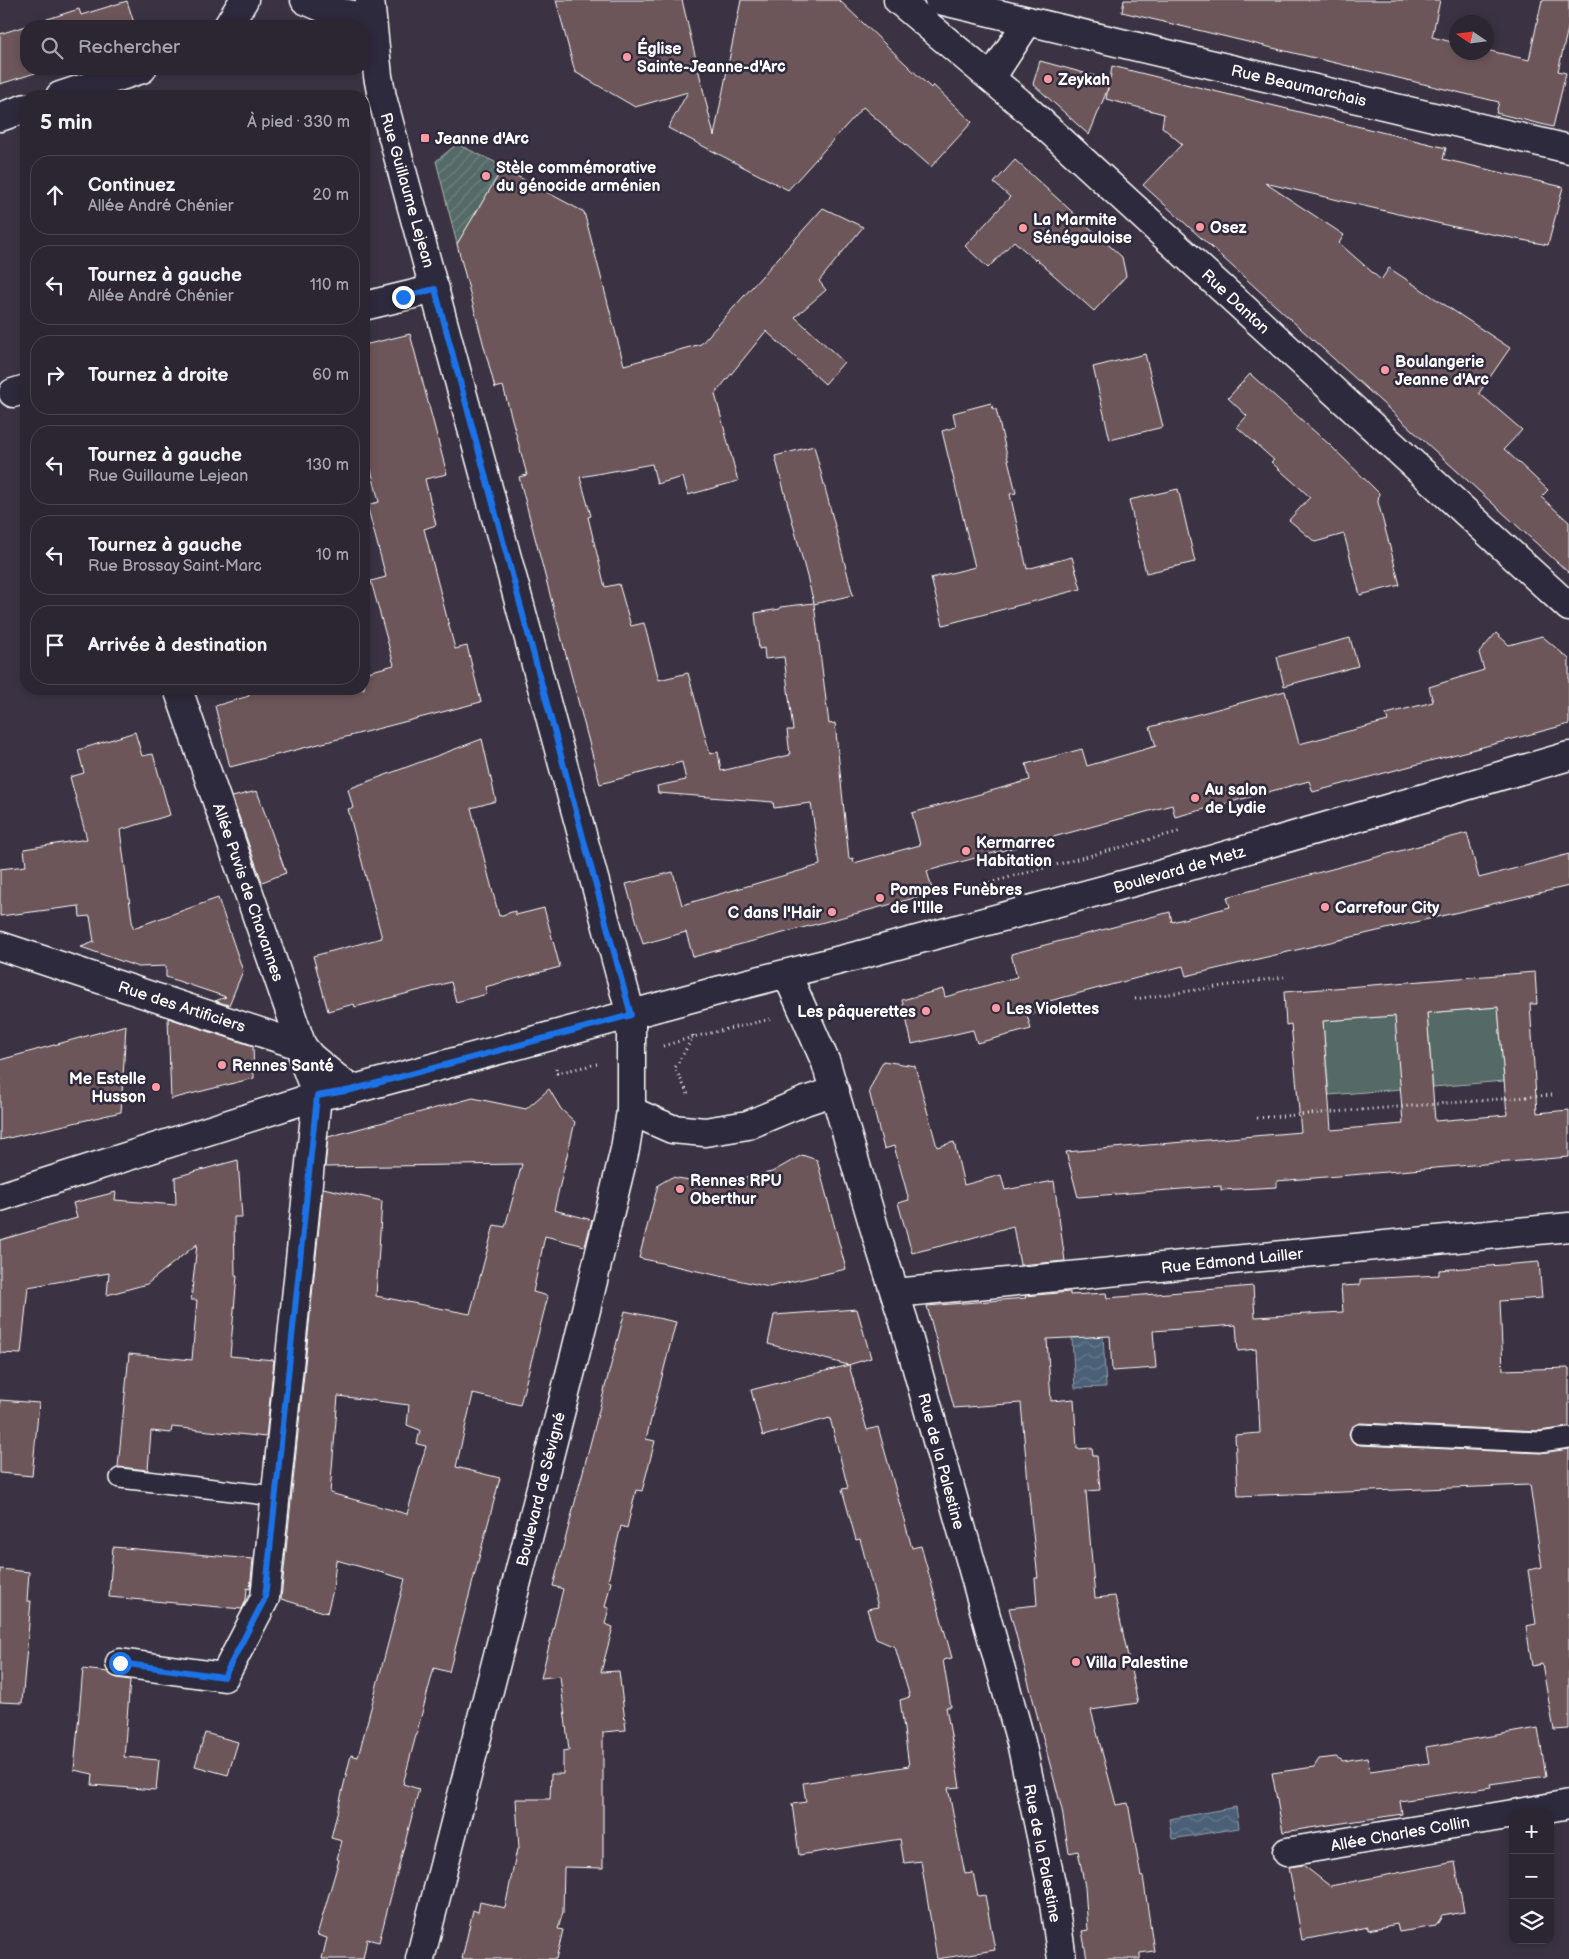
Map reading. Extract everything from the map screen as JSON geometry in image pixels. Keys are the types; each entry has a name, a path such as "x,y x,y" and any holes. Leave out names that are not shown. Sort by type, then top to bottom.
{"street":[{"path":"232,20 244,0"},
{"path":"305,0 332,11 371,9"},
{"name":"Rue Danton","path":"898,0 991,78 1569,607"},
{"name":"Rue Beaumarchais","path":"939,0 1569,149"},
{"name":"Rue Guillaume Lejean","path":"371,9 382,97 631,1015"},
{"path":"991,78 1028,21"},
{"path":"78,90 124,75"},
{"path":"0,117 20,110"},
{"path":"370,305 435,289"},
{"name":"Allée Puvis de Chavannes","path":"180,695 302,1046 303,1059 317,1096"},
{"name":"Boulevard de Metz","path":"0,1197 317,1096 351,1090 1152,877 1569,756"},
{"name":"Rue des Artificiers","path":"0,946 302,1046 311,1057 351,1090"},
{"name":"Rue de la Palestine","path":"787,974 814,1034 835,1091 895,1293 1021,1742 1051,1883 1062,1959"},
{"name":"Boulevard de Sévigné","path":"420,1959 626,1149 631,1111 631,1015"},
{"path":"631,1111 672,1129 705,1132 748,1125 805,1101 835,1091"},
{"path":"120,1663 224,1677 265,1598 317,1096"},
{"name":"Rue Edmond Lailler","path":"895,1293 1569,1227"},
{"path":"1542,1809 1569,1804"},
{"name":"Allée Charles Collin","path":"1288,1852 1509,1815"}],"lane":[{"path":"1360,1434 1540,1442 1569,1438"},
{"path":"120,1478 275,1496"}],"path":[{"path":"1135,999 1284,977"},
{"path":"1257,1118 1552,1095"}],"green space":[{"path":"457,144 495,162 501,185 491,188 457,244 436,161"},
{"path":"1498,1007 1504,1081 1433,1087 1427,1013"},
{"path":"1395,1016 1401,1089 1329,1095 1323,1021"}],"water":[{"path":"1103,1336 1106,1387 1075,1388 1072,1338"},
{"path":"1236,1807 1239,1828 1172,1839 1169,1819"}],"building":[{"path":"556,0 682,0 714,136 741,0 839,0 931,88 933,85 972,122 931,167 863,107 788,190 668,128 688,92 635,107 575,72"},
{"path":"1124,0 1440,0 1432,37 1449,41 1449,60 1494,60 1494,52 1529,60 1542,0 1569,0 1569,24 1558,71 1566,73 1553,127 1496,113 1499,102 1122,12"},
{"path":"127,1 133,20 44,20 79,9 81,15"},
{"path":"20,28 20,75 29,75 0,84 0,34"},
{"path":"1040,61 1110,80 1112,66 1446,148 1443,159 1563,187 1548,245 1450,226 1265,183 1344,235 1339,243 1381,280 1389,268 1510,348 1479,393 1522,430 1504,449 1548,490 1541,497 1569,522 1569,573 1143,185 1182,144 1162,127 1164,114 1106,99 1108,88 1089,135 1033,84"},
{"path":"1015,160 1122,257 1126,276 1094,311 1014,241 988,268 965,246 1010,197 994,183"},
{"path":"513,174 584,212 624,365 701,344 823,208 863,227 819,281 826,290 795,317 844,362 825,384 766,331 715,394 738,481 688,495 683,477 657,484 652,464 580,477 591,516 588,517 605,587 619,584 631,626 644,623 659,680 688,673 710,754 718,752 721,771 790,755 787,730 793,730 784,657 765,659 764,648 759,649 755,613 780,609 780,607 814,603 775,456 814,446 853,595 814,604 829,724 835,723 849,859 853,858 854,863 920,845 912,813 1030,780 1026,764 1082,749 1087,766 1156,746 1150,727 1285,691 1299,744 1388,721 1386,714 1433,702 1429,687 1484,670 1479,653 1496,633 1509,645 1542,636 1569,659 1569,724 1313,792 1309,781 1175,817 1172,805 927,871 933,893 693,957 686,932 643,944 626,884 673,872 682,905 820,865 811,803 774,808 773,802 658,793 657,786 686,780 682,762 600,784 519,477 527,475 503,386 495,388 457,244 498,176"},
{"path":"410,334 447,474 425,479 436,525 424,529 455,649 467,646 481,702 230,767 215,706 249,695 370,695 370,671 394,665 371,581 386,577 370,516 370,504 379,502 370,465 370,344"},
{"path":"1145,354 1163,427 1110,440 1093,367"},
{"path":"1250,374 1331,446 1379,493 1378,502 1400,585 1360,595 1344,534 1315,542 1289,520 1310,497 1271,462 1274,460 1237,427 1247,416 1228,398"},
{"path":"991,403 993,409 996,409 1016,493 1010,494 1027,569 1072,557 1081,589 943,625 931,578 975,567 942,431 956,427 953,413"},
{"path":"1178,489 1195,562 1146,573 1129,500"},
{"path":"1350,638 1358,666 1284,686 1277,657"},
{"path":"135,732 142,756 153,754 170,815 120,830 133,928 218,898 243,971 229,1005 215,1001 226,997 166,977 166,966 138,967 81,947 94,942 90,916 80,917 79,906 0,916 0,869 26,866 24,849 87,839 70,777 84,773 78,750"},
{"path":"482,739 496,801 471,808 499,916 515,911 516,915 544,908 560,967 485,987 487,994 456,1002 451,982 355,1007 354,1004 328,1011 313,956 382,938 348,809 353,808 348,789"},
{"path":"257,791 286,873 262,882 232,797"},
{"path":"1467,833 1479,878 1569,854 1569,886 1186,976 1183,966 1038,1004 1040,1012 1027,1015 1031,1029 977,1043 973,1030 912,1044 902,1000 943,989 945,997 1017,977 1011,954 1170,912 1172,922 1230,907 1227,897"},
{"path":"1535,972 1537,1004 1530,1004 1537,1113 1569,1110 1569,1157 1277,1181 1277,1187 1221,1190 1221,1186 1078,1197 1066,1152 1301,1132 1291,1024 1286,1025 1284,992","holes":["1498,1007 1507,1115 1435,1121 1427,1013","1395,1016 1403,1124 1331,1130 1323,1021"]},
{"path":"168,1018 253,1046 254,1078 171,1099"},
{"path":"126,1025 121,1112 0,1140 0,1060"},
{"path":"883,1061 915,1066 937,1147 954,1142 964,1185 1001,1175 1005,1190 1054,1181 1065,1261 1020,1265 1013,1226 912,1253 898,1203 909,1200 894,1146 884,1149 869,1091"},
{"path":"549,1089 561,1109 575,1122 554,1210 592,1220 585,1246 545,1236 533,1292 548,1296 520,1405 473,1394 456,1467 500,1478 449,1672 434,1668 403,1784 419,1789 379,1942 367,1939 363,1959 322,1959 327,1938 317,1935 339,1860 337,1859 342,1841 331,1838 351,1755 358,1757 405,1579 336,1560 333,1590 327,1613 281,1599 323,1188 382,1201 376,1296 470,1314 494,1225 505,1227 522,1164 325,1167 328,1137 473,1098 526,1109","holes":["338,1396 409,1405 407,1425 420,1430 417,1444 426,1446 407,1514 330,1493"]},
{"path":"802,1155 817,1160 846,1269 769,1287 639,1258 658,1185 672,1177 712,1184 772,1172"},
{"path":"238,1160 242,1217 234,1217 235,1276 237,1276 230,1356 274,1360 266,1437 172,1427 171,1433 151,1431 148,1470 118,1467 129,1354 192,1360 197,1300 191,1300 197,1244 147,1284 107,1295 109,1273 28,1287 21,1354 0,1353 0,1240 77,1218 73,1203 116,1192 115,1200 176,1205 175,1177"},
{"path":"1539,1262 1542,1298 1500,1301 1503,1370 1569,1368 1569,1427 1539,1431 1360,1423 1351,1428 1349,1434 1354,1443 1360,1445 1540,1453 1569,1449 1569,1729 1554,1730 1542,1664 1532,1666 1526,1626 1536,1624 1528,1570 1542,1567 1530,1485 1238,1496 1235,1435 1260,1433 1256,1349 1238,1351 1236,1325 1153,1331 1156,1368 1112,1371 1110,1336 1047,1339 1051,1401 1074,1399 1077,1449 1092,1448 1093,1456 1097,1456 1100,1490 1086,1491 1095,1598 1115,1596 1138,1703 1091,1710 1116,1805 1128,1803 1141,1877 1143,1876 1154,1951 1140,1953 1140,1959 1087,1959 1082,1931 1088,1930 1085,1887 1078,1851 1069,1853 1062,1810 1009,1608 1037,1605 1035,1578 1038,1578 1021,1403 954,1408 927,1306 1026,1298 1025,1296 1070,1292 1070,1295 1106,1293 1107,1298 1253,1286 1255,1317 1343,1312 1341,1286 1360,1285 1360,1279 1439,1275 1439,1270"},
{"path":"857,1309 871,1358 848,1365 768,1344 774,1315"},
{"path":"625,1311 676,1322 646,1439 655,1441 642,1491 636,1490 627,1528 621,1526 608,1581 611,1582 605,1607 609,1608 605,1624 613,1627 601,1672 619,1671 626,1730 603,1732 603,1868 564,1867 563,1912 558,1929 563,1930 556,1959 462,1959 473,1910 478,1912 480,1902 505,1908 517,1849 519,1849 516,1799 550,1799 551,1774 563,1774 563,1751 569,1750 560,1676 541,1678 563,1589 553,1586"},
{"path":"849,1365 867,1430 878,1427 912,1548 921,1546 952,1658 943,1660 951,1707 946,1707 960,1787 948,1788 965,1874 973,1873 978,1896 985,1895 995,1950 937,1959 921,1861 904,1863 900,1839 799,1855 792,1804 806,1802 803,1783 909,1766 900,1700 910,1697 895,1647 876,1639 867,1609 878,1607 860,1539 856,1540 842,1489 848,1488 830,1418 763,1436 751,1390"},
{"path":"0,1400 39,1403 32,1476 0,1473"},
{"path":"113,1547 253,1559 250,1589 247,1588 246,1600 242,1609 109,1597"},
{"path":"0,1569 29,1572 27,1601 31,1601 22,1703 0,1702"},
{"path":"83,1669 108,1672 117,1678 130,1680 124,1757 159,1760 156,1790 92,1785 93,1774 74,1770"},
{"path":"1538,1728 1546,1776 1490,1784 1491,1787 1400,1801 1402,1814 1283,1832 1272,1773 1314,1767 1319,1759 1336,1757 1343,1761 1367,1757 1370,1771 1429,1763 1426,1747"},
{"path":"205,1733 238,1742 228,1775 195,1766"},
{"path":"1455,1862 1464,1912 1442,1916 1436,1926 1399,1932 1397,1924 1368,1930 1368,1927 1302,1940 1289,1867 1303,1865 1330,1886"}],"place":[{"name":"Église Sainte-Jeanne-d'Arc","path":"627,57"},
{"name":"Zeykah","path":"1048,79"},
{"name":"Jeanne d'Arc","path":"425,138"},
{"name":"Stèle commémorative du génocide arménien","path":"486,176"},
{"name":"Osez","path":"1200,227"},
{"name":"La Marmite Sénégauloise","path":"1023,228"},
{"name":"Boulangerie Jeanne d'Arc","path":"1385,370"},
{"name":"Au salon de Lydie","path":"1195,798"},
{"name":"Kermarrec Habitation","path":"966,851"},
{"name":"Pompes Funèbres de l'Ille","path":"880,898"},
{"name":"Carrefour City","path":"1325,907"},
{"name":"C dans l'Hair","path":"832,912"},
{"name":"Les Violettes","path":"996,1008"},
{"name":"Les pâquerettes","path":"926,1011"},
{"name":"Rennes Santé","path":"222,1065"},
{"name":"Me Estelle Husson","path":"156,1087"},
{"name":"Rennes RPU Oberthur","path":"680,1189"},
{"name":"Villa Palestine","path":"1076,1662"}],"route":[{"path":"120,1663 224,1677 265,1598 317,1096 351,1090 631,1015 435,289 403,297"}]}
